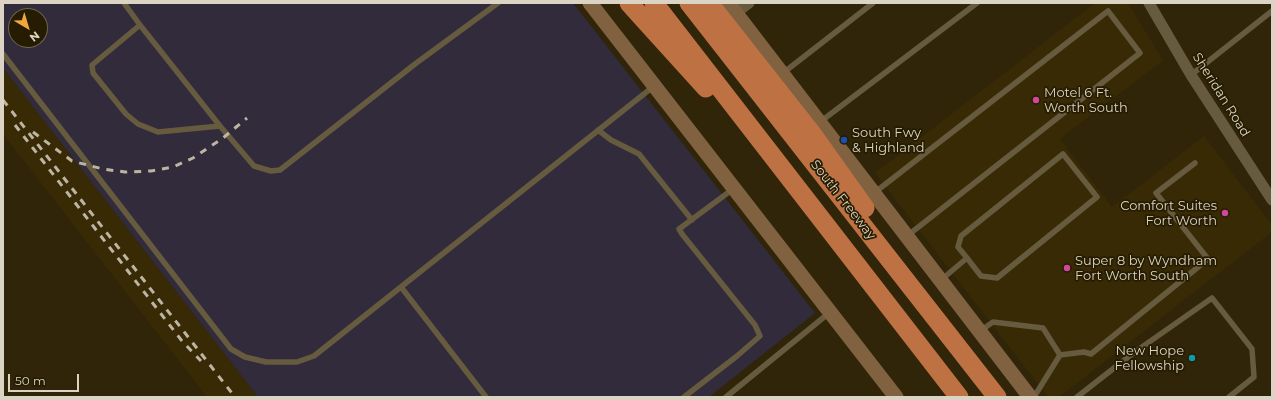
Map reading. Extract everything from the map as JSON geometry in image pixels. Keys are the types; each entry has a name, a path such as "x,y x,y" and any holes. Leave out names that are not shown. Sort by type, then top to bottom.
{"highway":[{"path":"629,3 840,241"},
{"path":"654,3 840,241 959,397"},
{"name":"South Freeway","path":"689,3 997,397"},
{"path":"709,3 813,135 891,246 967,343 971,363"}],"main road":[{"path":"590,3 896,397"},
{"path":"732,8 1030,397"}],"street":[{"path":"732,8 749,3"},
{"name":"Sheridan Road","path":"1149,3 1191,75 1272,200"}],"lane":[{"path":"124,3 220,126 254,166 270,172 280,170 415,64 498,3"},
{"path":"782,74 873,3"},
{"path":"820,123 977,3"},
{"path":"874,194 1108,11 1140,53 907,236"},
{"path":"1191,75 1272,12"},
{"path":"140,25 92,65 92,72 121,108 138,124 158,132 220,126"},
{"path":"3,54 231,349 240,354 266,362 298,362 314,356 655,85"},
{"path":"598,130 611,140 639,154 692,220"},
{"path":"1063,154 1098,197 997,278 981,276 967,258 958,246 961,236 1063,154"},
{"path":"1060,355 1084,352 1091,354 1208,259 1156,193 1195,163"},
{"path":"684,397 737,356 760,336 755,325 679,229 735,188"},
{"path":"940,280 967,258"},
{"path":"401,287 486,397"},
{"path":"1077,397 1132,354 1212,298 1252,349 1254,377 1229,397"},
{"path":"726,397 831,312"},
{"path":"980,331 993,322 1043,328 1060,355"},
{"path":"1034,397 1060,355"}],"shaded area":[{"path":"3,3 573,3 815,313 709,397 258,397 3,68"},
{"path":"1095,3 1128,3 1163,60 1060,139 1112,207 1204,136 1272,225 1272,232 1059,397 1048,397 875,173"},
{"path":"3,68 258,397 207,397 3,134"}],"railway":[{"path":"3,100 235,397"},
{"path":"33,132 72,161 103,169 125,172 151,171 173,167 193,158 223,138 247,118"},
{"path":"15,125 182,341 201,361"}],"place":[{"name":"Motel 6 Ft. Worth South","path":"1036,100"},
{"name":"South Fwy & Highland","path":"844,140"},
{"name":"Comfort Suites Fort Worth","path":"1225,213"},
{"name":"Super 8 by Wyndham Fort Worth South","path":"1067,268"},
{"name":"New Hope Fellowship","path":"1192,358"}]}
